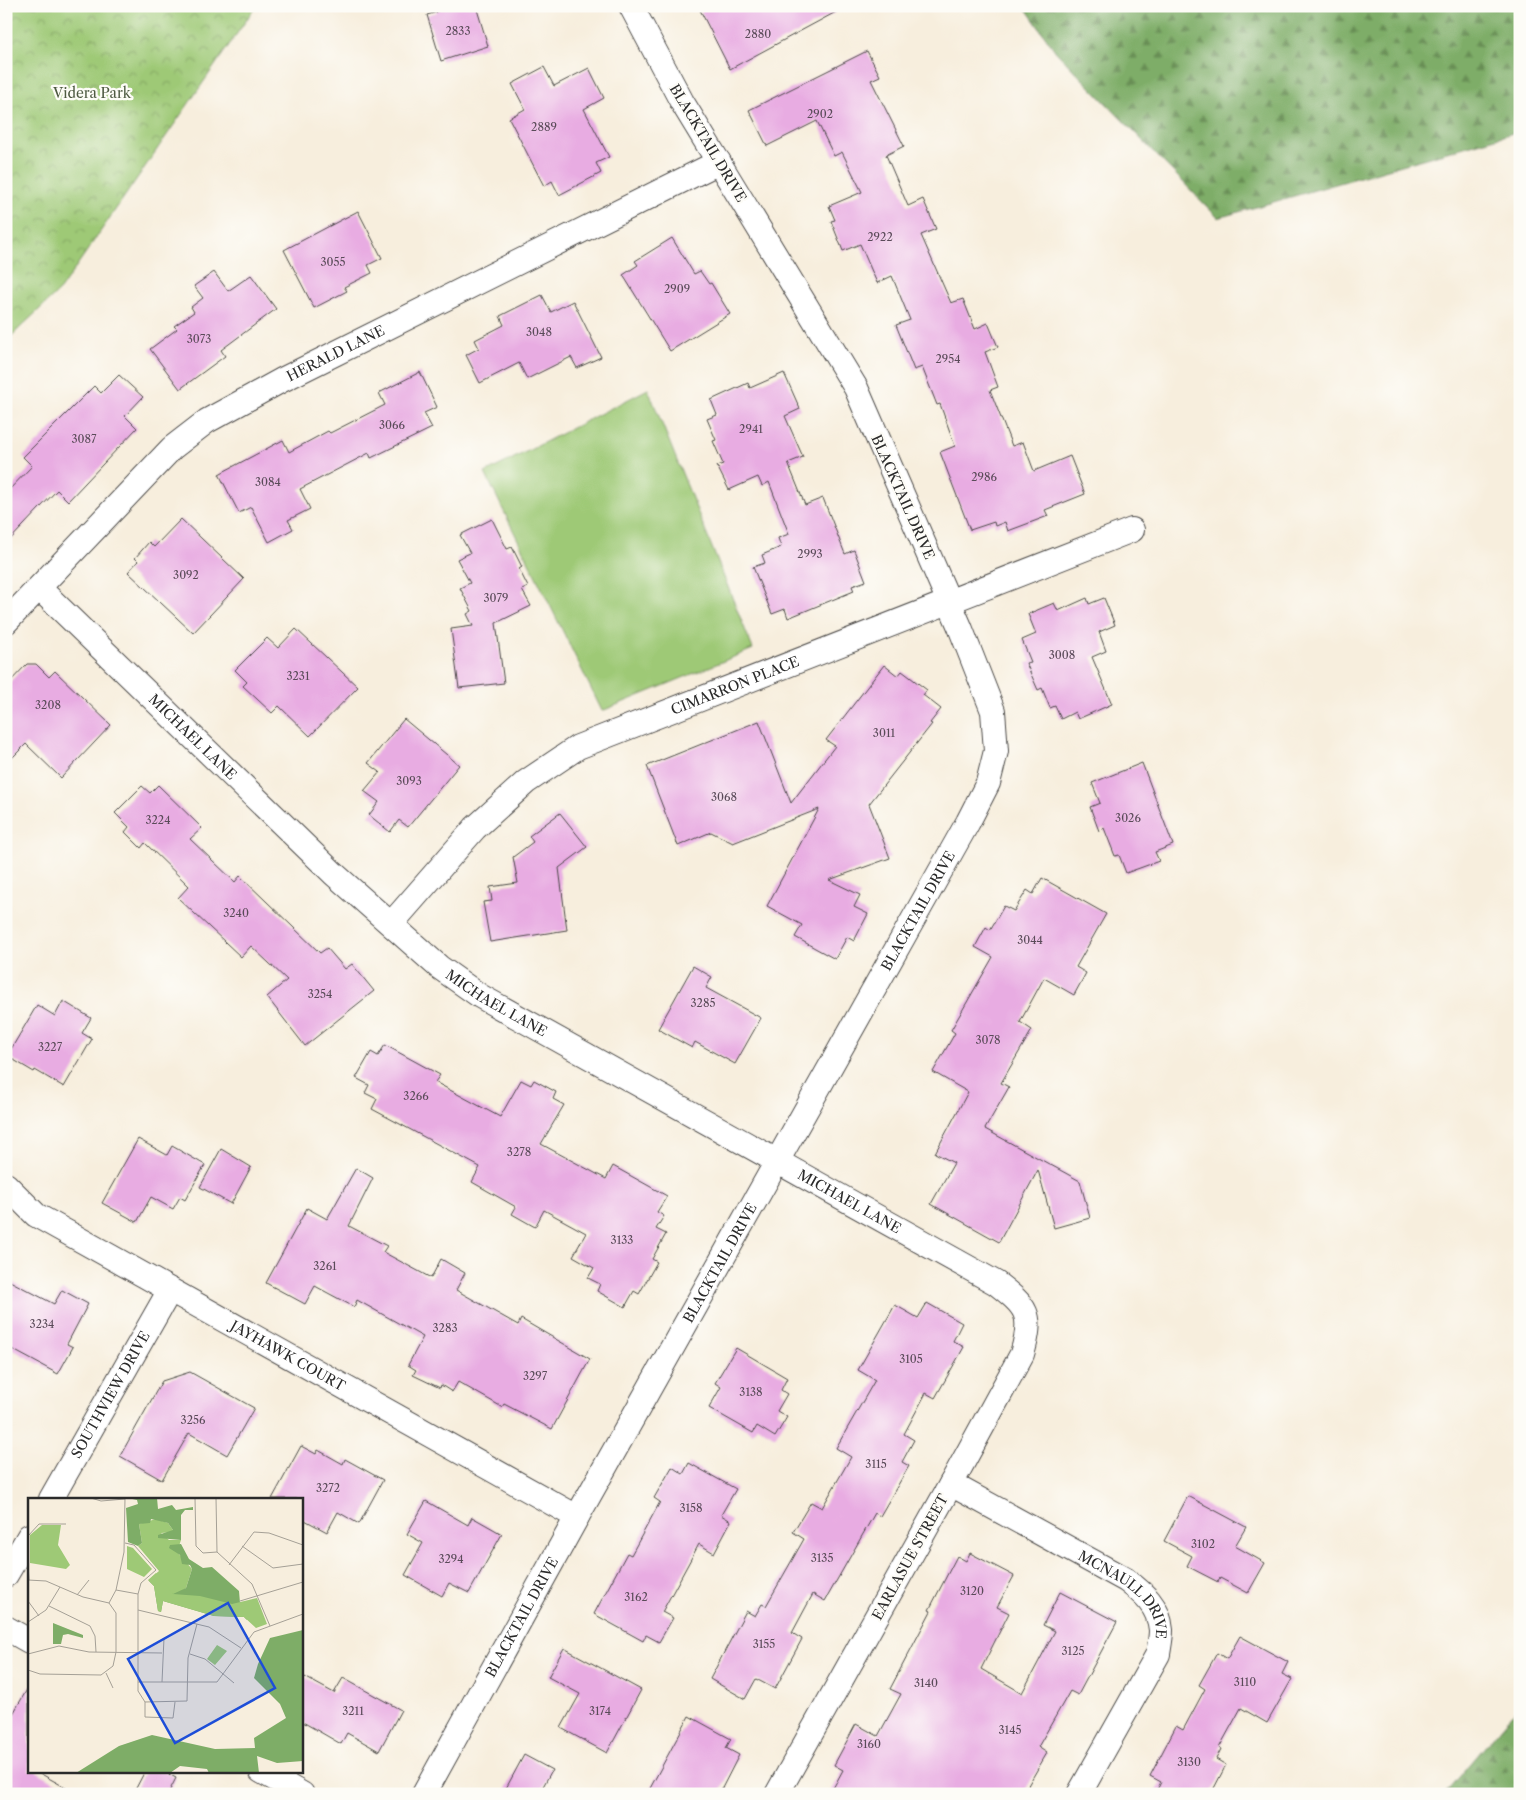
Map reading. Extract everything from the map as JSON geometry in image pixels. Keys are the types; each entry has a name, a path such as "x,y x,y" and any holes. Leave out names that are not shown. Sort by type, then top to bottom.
{"street":[{"name":"BLACKTAIL DRIVE","path":"424,1794 577,1517 968,822 988,783 996,751 993,711 949,601 856,388 682,102 631,6"},
{"name":"HERALD LANE","path":"6,622 172,448 207,421 290,376 719,162"},
{"name":"CIMARRON PLACE","path":"392,924 475,828 526,782 578,747 1132,530"},
{"name":"MICHAEL LANE","path":"39,588 333,872 439,967 480,996 996,1283 1017,1299 1027,1316"},
{"name":"JAYHAWK COURT","path":"6,1185 36,1215 577,1517"},
{"name":"SOUTHVIEW DRIVE","path":"51,1498 170,1290"},
{"name":"EARLASUE STREET","path":"777,1794 1022,1354 1028,1333 1027,1316"},
{"name":"MCNAULL DRIVE","path":"951,1484 1126,1580 1154,1606 1161,1630 1158,1654 1079,1794"},
{"path":"6,1574 28,1538"},
{"path":"6,1628 28,1640"},
{"path":"264,1772 302,1794"}],"green space":[{"name":"Videra Park","path":"6,6 256,6 60,290 6,341"},
{"path":"1024,6 1520,6 1520,131 1218,218 1056,52"},
{"path":"648,389 753,649 602,711 485,473"},
{"path":"1520,1705 1520,1794 1445,1794"}],"building":[{"path":"435,6 476,6 488,46 441,61 427,15 437,12"},
{"path":"698,6 847,6 730,69"},
{"path":"867,51 880,76 871,80 904,146 886,155 908,206 923,199 936,229 921,235 951,303 963,299 975,329 988,323 998,347 985,352 998,387 990,390 1012,446 1023,442 1034,471 1070,456 1085,494 1045,510 1048,516 1008,531 1005,522 995,526 994,522 970,530 940,452 955,446 940,404 937,405 922,367 914,370 896,325 910,320 892,276 877,283 860,244 843,251 831,221 835,220 829,206 862,192 842,152 834,156 817,121 767,146 749,110"},
{"path":"544,67 554,86 589,68 604,98 584,109 609,157 596,163 601,173 559,195 552,181 544,186 509,118 525,109 512,84"},
{"path":"358,211 382,258 368,265 372,273 344,287 347,291 314,308 284,250"},
{"path":"672,238 694,274 700,271 709,284 711,283 730,314 670,351 623,275 638,265 635,261"},
{"path":"214,272 228,291 251,275 276,309 221,350 225,356 180,389 150,349 177,329 174,326 194,312 191,307 203,298 194,286"},
{"path":"542,295 551,312 573,301 601,357 577,368 571,357 527,379 519,363 480,383 466,355 479,348 475,340 504,325 500,316"},
{"path":"420,372 437,407 424,413 432,428 371,458 369,453 300,489 310,509 288,520 293,529 269,542 251,507 239,513 219,474 283,440 289,452 328,431 330,433 385,405 379,393"},
{"path":"784,373 800,409 785,416 803,457 788,463 805,505 823,498 845,554 854,550 866,581 852,586 854,591 788,618 785,609 772,614 753,567 765,563 762,555 781,547 778,538 789,534 769,482 762,486 758,477 729,490 717,466 723,464 713,441 716,440 707,419 717,415 711,400 748,383 750,388"},
{"path":"119,375 143,397 125,416 137,428 68,501 57,490 6,544 6,493 32,466 23,457 94,386 101,393"},
{"path":"181,519 244,579 193,633 128,572 138,561 135,558 149,542 154,547"},
{"path":"492,519 507,549 512,547 522,567 519,569 528,587 522,590 531,606 496,623 504,683 459,688 451,629 473,626 467,614 472,611 460,588 470,583 457,559 470,553 460,535"},
{"path":"1087,598 1089,604 1104,598 1115,625 1099,632 1106,651 1092,657 1112,704 1078,719 1075,712 1061,719 1055,706 1050,708 1042,688 1038,690 1026,663 1031,662 1022,640 1036,634 1028,614 1054,603 1058,611"},
{"path":"296,629 358,687 310,736 279,706 272,713 243,686 247,682 235,670 267,638 278,648"},
{"path":"27,664 36,664 49,677 55,671 111,725 61,778 26,744 6,764 6,686"},
{"path":"884,665 898,676 902,671 927,690 923,695 941,709 930,723 932,724 869,804 890,858 829,880 860,895 854,907 868,914 854,941 847,937 835,959 795,937 802,925 767,906 819,809 733,843 711,832 678,846 647,766 759,721 791,803 835,746 826,740"},
{"path":"404,719 459,765 408,827 399,820 390,832 369,815 379,802 364,791 380,772 368,763"},
{"path":"1142,763 1173,845 1155,852 1159,861 1126,873 1119,855 1115,856 1104,828 1099,831 1090,807 1100,803 1092,783"},
{"path":"158,785 202,828 190,839 235,882 240,876 320,953 327,948 345,969 352,964 374,991 305,1046 267,997 287,980 251,946 241,957 178,898 189,886 145,843 141,848 125,832 129,827 115,813 142,786 150,793"},
{"path":"560,813 587,847 559,868 567,930 490,942 483,902 492,901 490,887 518,883 513,857 533,842 529,836"},
{"path":"1042,878 1106,914 1076,967 1086,973 1074,995 1044,978 1020,1022 1032,1030 1001,1083 1009,1087 985,1129 1080,1181 1090,1218 1054,1228 1038,1170 999,1242 931,1204 954,1163 935,1153 968,1092 933,1072 955,1033 951,1030 993,957 975,947 986,927 990,930 1004,906 1014,911 1027,890 1033,894"},
{"path":"693,966 712,977 706,988 761,1018 735,1064 695,1042 692,1048 658,1029"},
{"path":"63,1001 91,1018 82,1033 92,1039 64,1087 7,1056 37,1005 55,1016"},
{"path":"385,1045 440,1075 435,1082 500,1117 521,1080 531,1085 534,1080 556,1092 553,1099 564,1105 541,1144 606,1179 613,1166 667,1196 657,1212 664,1216 656,1229 666,1234 652,1259 657,1262 639,1294 634,1291 625,1307 597,1291 600,1284 588,1278 594,1268 573,1256 586,1233 544,1210 535,1227 512,1214 516,1207 472,1182 480,1167 372,1109 377,1099 365,1093 369,1085 356,1078 371,1052 378,1056"},
{"path":"138,1139 167,1155 172,1146 205,1165 185,1200 180,1197 173,1209 151,1197 137,1222 102,1203"},
{"path":"221,1149 251,1167 231,1204 200,1187"},
{"path":"356,1168 373,1178 349,1226 387,1246 383,1252 431,1278 441,1259 465,1273 456,1290 518,1325 521,1319 590,1359 552,1429 504,1404 502,1407 458,1382 452,1392 441,1385 440,1388 413,1375 416,1370 408,1365 423,1337 357,1300 354,1307 315,1286 305,1304 266,1283 307,1208 327,1219"},
{"path":"6,1279 54,1304 62,1290 88,1304 67,1344 73,1347 58,1374 6,1346"},
{"path":"927,1303 962,1323 953,1341 964,1347 935,1398 926,1393 904,1434 914,1440 902,1462 909,1466 880,1516 875,1513 825,1601 813,1594 792,1633 802,1639 775,1689 756,1679 745,1699 710,1679 746,1611 755,1616 762,1604 766,1606 804,1539 793,1532 811,1502 822,1508 851,1457 836,1448 875,1380 858,1370 895,1305 918,1318"},
{"path":"736,1348 787,1378 781,1390 787,1394 777,1411 787,1417 775,1437 757,1426 753,1433 709,1408 721,1387 715,1383"},
{"path":"190,1372 254,1408 227,1455 189,1433 162,1480 120,1456 162,1381"},
{"path":"301,1446 316,1454 318,1450 343,1464 345,1459 383,1480 359,1524 338,1512 327,1532 302,1519 302,1498 273,1498"},
{"path":"689,1463 736,1489 721,1515 731,1521 714,1553 699,1544 662,1612 673,1618 659,1642 646,1635 643,1641 594,1614 627,1553 631,1555 660,1502 654,1498 672,1467 683,1474"},
{"path":"1188,1496 1246,1527 1235,1546 1265,1563 1248,1593 1220,1578 1218,1582 1187,1566 1192,1556 1164,1541"},
{"path":"426,1501 468,1525 472,1517 502,1534 469,1593 449,1583 442,1596 405,1575 423,1543 407,1534"},
{"path":"970,1553 1014,1576 997,1607 1009,1613 981,1669 1022,1693 1055,1631 1043,1625 1060,1592 1117,1622 1078,1695 1070,1691 1038,1747 1047,1753 1023,1794 830,1794 843,1770 834,1765 856,1724 878,1736 901,1694 890,1689 931,1611 929,1610 957,1556 966,1561"},
{"path":"1240,1636 1288,1662 1282,1674 1292,1679 1267,1723 1241,1708 1219,1748 1221,1749 1216,1759 1226,1765 1211,1794 1155,1794 1161,1782 1150,1776 1176,1726 1183,1730 1205,1689 1199,1685 1217,1653 1227,1659"},
{"path":"564,1648 641,1690 607,1753 561,1728 580,1694 548,1677"},
{"path":"302,1676 334,1693 343,1678 401,1710 379,1751 347,1733 341,1744 302,1722"},
{"path":"28,1688 28,1772 38,1772 77,1794 6,1794 6,1726"},
{"path":"689,1716 731,1739 726,1748 739,1755 719,1794 647,1794"},
{"path":"524,1755 552,1770 539,1794 503,1794"},
{"path":"144,1772 165,1772 176,1778 168,1794 133,1794"}]}
